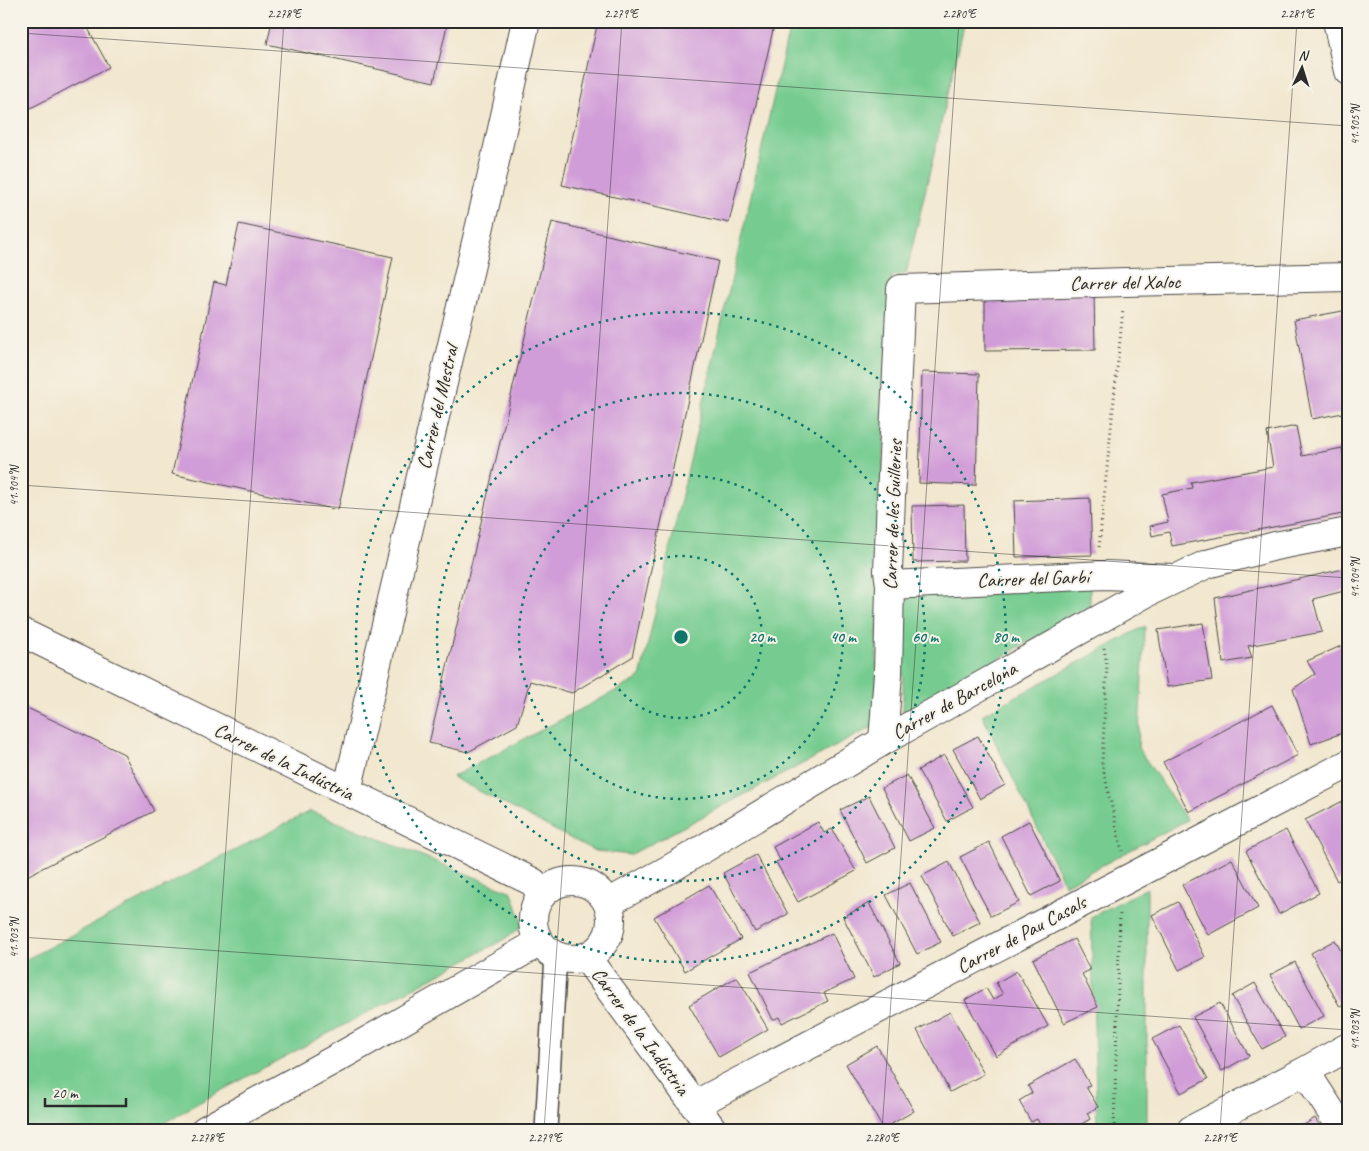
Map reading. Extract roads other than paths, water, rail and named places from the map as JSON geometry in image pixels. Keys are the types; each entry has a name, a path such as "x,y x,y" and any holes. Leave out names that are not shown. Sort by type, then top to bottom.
{"street":[{"name":"Carrer del Mestral","path":"347,791 526,21"},
{"path":"1337,21 1348,71"},
{"name":"Carrer del Xaloc","path":"902,289 1348,277"},
{"name":"Carrer de les Guilleries","path":"883,741 888,674 890,585 888,571 891,497 902,289"},
{"name":"Carrer de Barcelona","path":"608,903 673,867 883,741 1146,593 1208,564 1275,546 1348,532"},
{"name":"Carrer del Garbí","path":"890,585 1105,575 1177,579"},
{"name":"Carrer de la Indústria","path":"21,632 533,882 542,895"},
{"name":"Carrer de Pau Casals","path":"694,1105 1348,764"},
{"path":"573,881 590,885 597,889 608,903 611,917 610,931 598,949 586,957 566,959 548,949 535,933 533,923 537,904 542,895 556,884 573,881"},
{"path":"205,1130 330,1061 548,949"},
{"path":"546,1130 548,949"},
{"name":"Carrer de la Indústria","path":"586,957 713,1130"},
{"path":"1191,1130 1348,1047"},
{"path":"1305,1071 1343,1130"}]}
